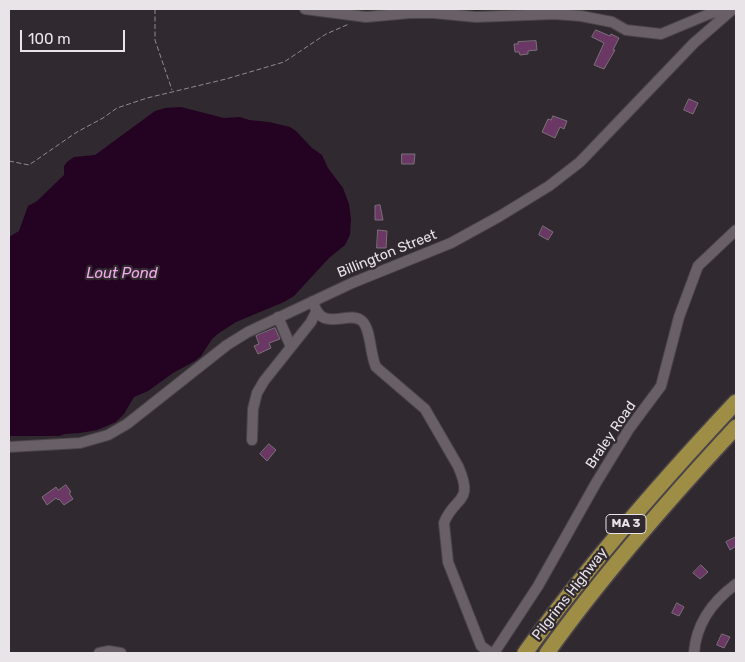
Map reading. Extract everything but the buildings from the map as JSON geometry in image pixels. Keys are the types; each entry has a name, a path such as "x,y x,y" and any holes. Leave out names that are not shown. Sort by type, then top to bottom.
{"highway":[{"name":"Pilgrims Highway","path":"525,653 574,587 618,533 679,463 736,402"},
{"name":"Pilgrims Highway","path":"547,653 628,548 736,427"}],"street":[{"path":"305,9 366,17 410,13 476,17 554,14 582,16 612,22 626,30 661,34 709,14 727,9"},
{"name":"Billington Street","path":"9,447 80,443 108,435 127,424 227,345 240,337 313,301 473,232 567,174 694,43 733,9"},
{"name":"Braley Road","path":"493,653 538,586 629,429 661,386 679,317 698,266 736,230"},
{"path":"313,301 316,312 322,317 330,319 355,318 362,321 366,327 372,360 376,366 425,409 458,466 462,474 464,491 460,502 444,523 448,562 481,646 493,653"},
{"path":"252,440 253,409 257,393 264,381 311,322 316,312"},
{"path":"278,317 291,347"},
{"path":"694,653 695,643 704,619 717,601 736,584"},
{"path":"99,653 110,650 121,653"}],"path":[{"path":"155,9 155,40 172,91"},
{"path":"9,161 29,165 77,132 117,108 172,91 226,79 284,62 326,34 350,24"}],"water":[{"name":"Lout Pond","path":"181,107 224,118 240,117 269,122 290,127 296,131 312,148 322,155 328,168 343,188 349,204 351,219 350,235 345,245 329,258 294,296 236,322 219,333 195,361 173,373 148,391 134,397 124,414 116,422 97,430 59,436 9,436 9,237 19,231 28,206 37,201 64,175 64,166 67,162 74,157 95,155 155,111"}]}
